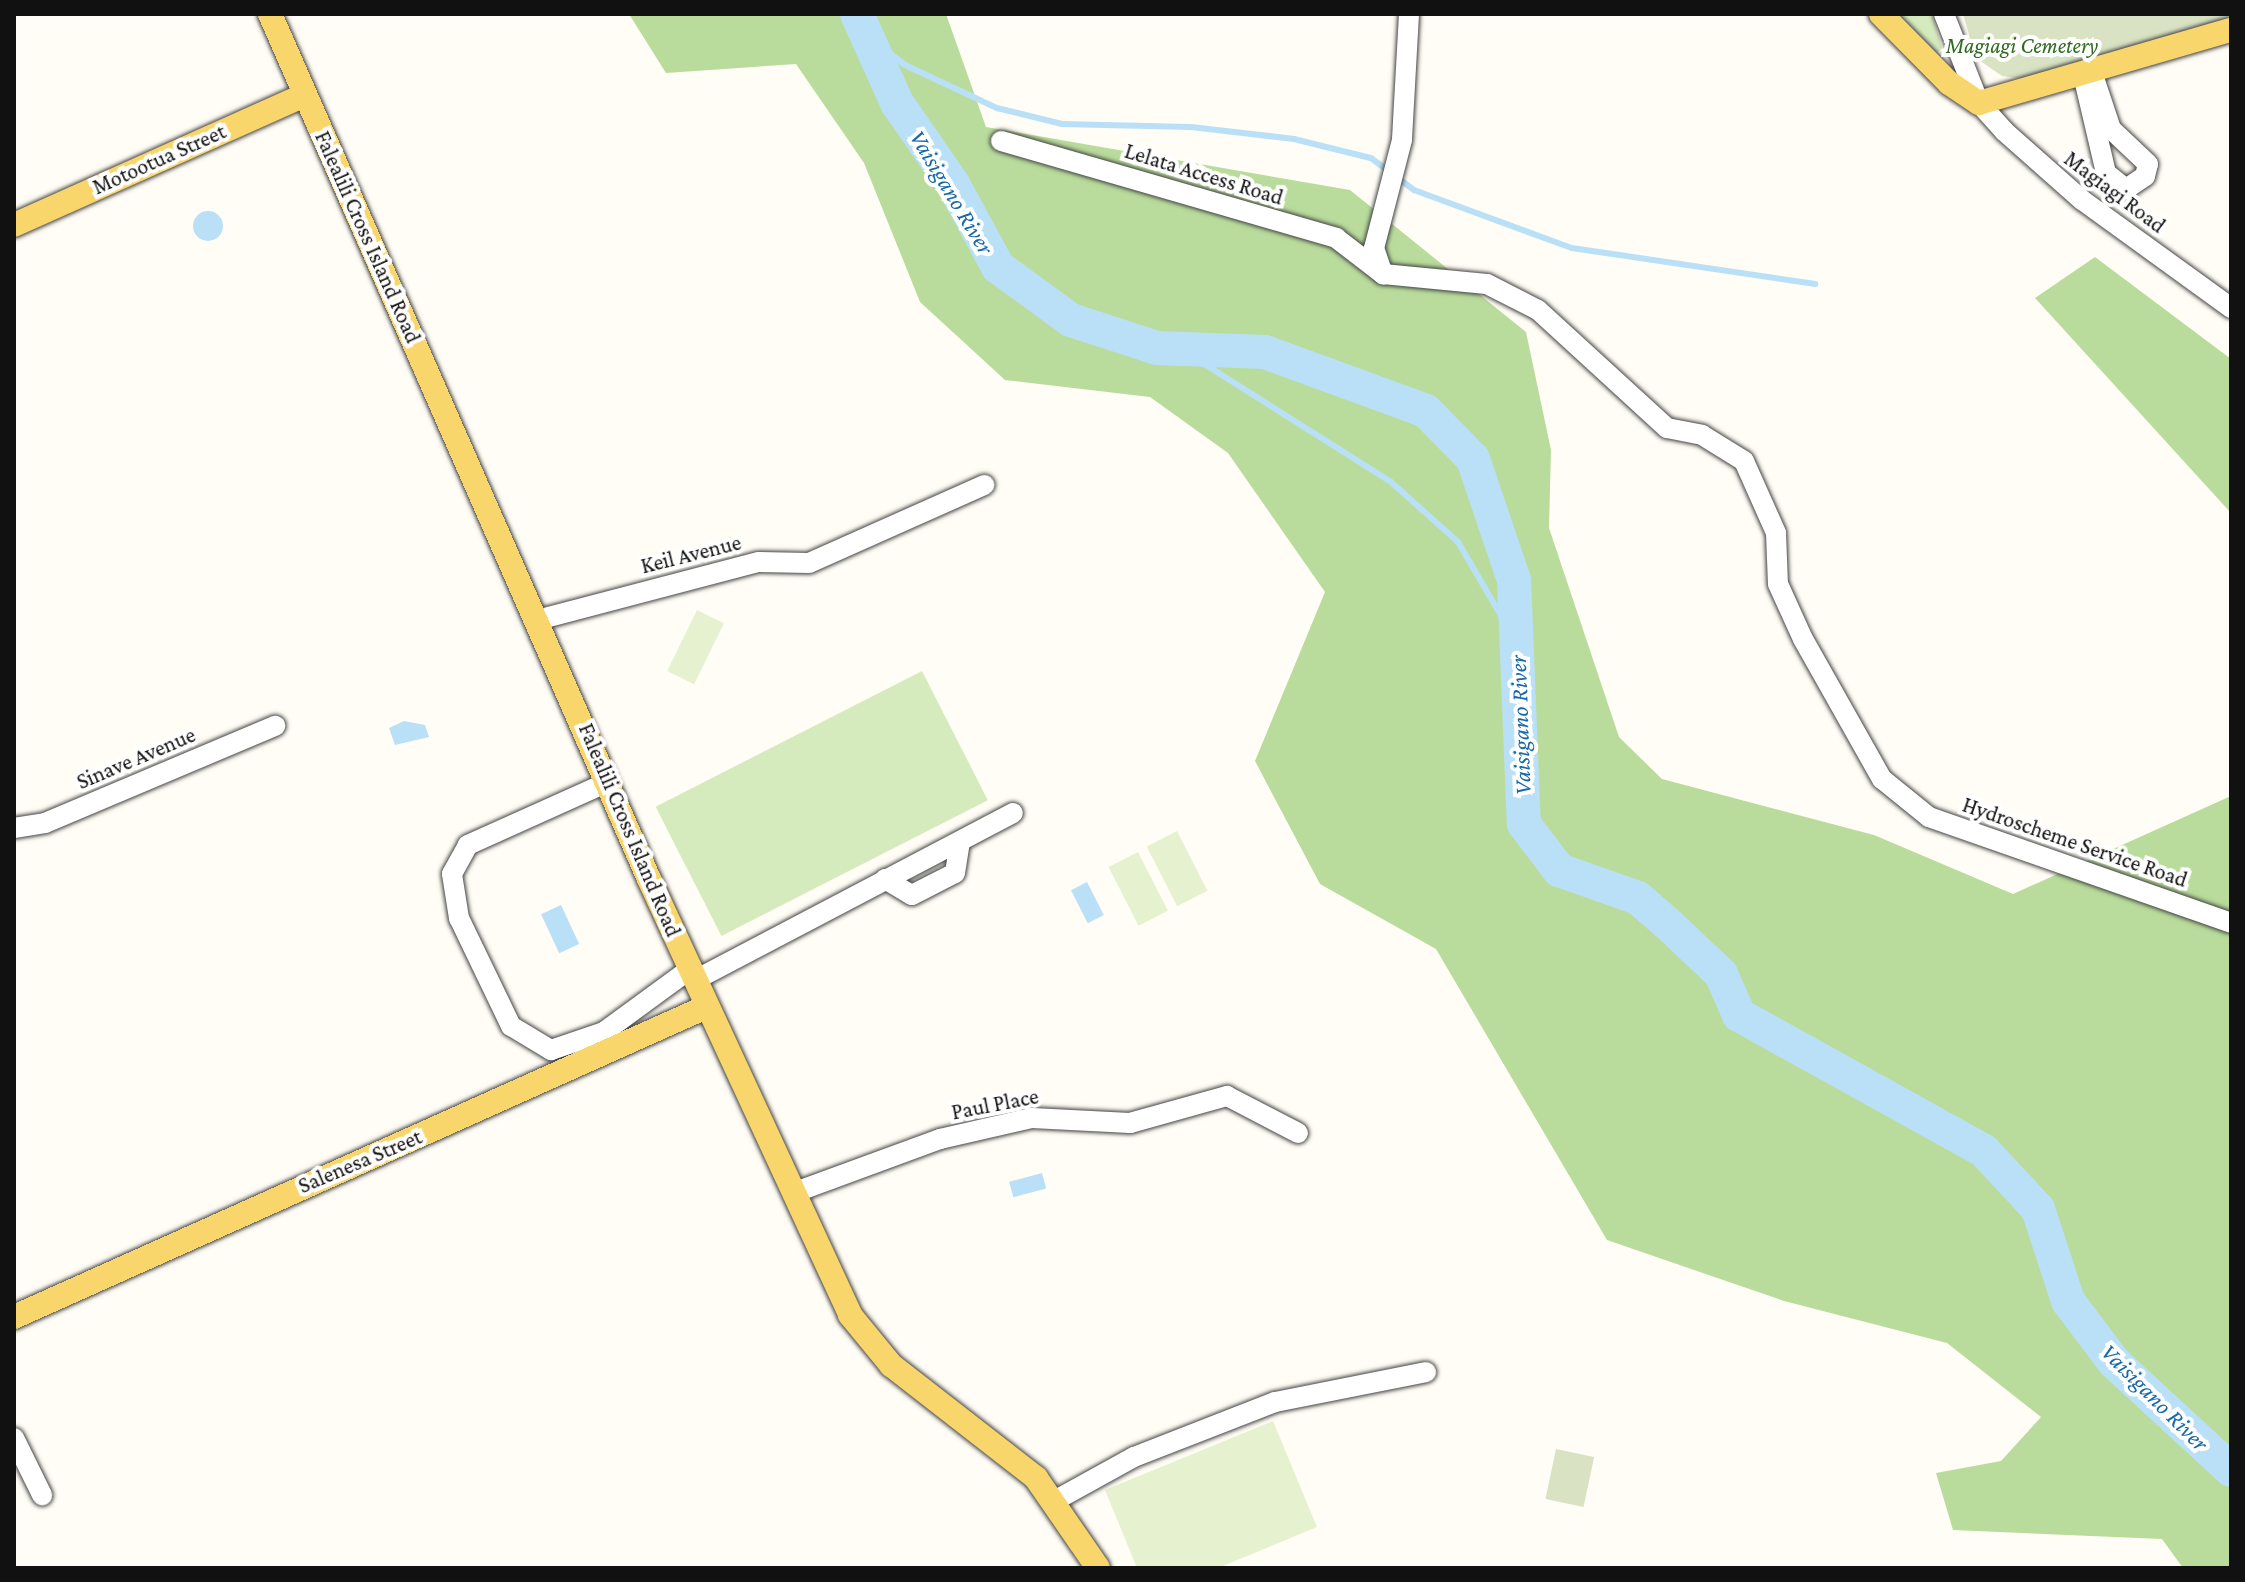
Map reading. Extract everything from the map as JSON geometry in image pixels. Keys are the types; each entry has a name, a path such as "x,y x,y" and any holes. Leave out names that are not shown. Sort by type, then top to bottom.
{"main road":[{"name":"Falealili Cross Island Road","path":"270,14 541,619 706,1007 850,1315 872,1345 1056,1500 1098,1568"},
{"path":"1881,14 1979,103 2088,74 2231,30"},
{"name":"Motootua Street","path":"14,225 304,95"},
{"name":"Salenesa Street","path":"14,1317 706,1007"}],"street":[{"path":"1383,274 1374,248 1392,190 1402,140 1409,14"},
{"path":"1944,14 1979,103"},
{"path":"2088,74 2111,129 2153,161 2137,184 2114,185 2088,74"},
{"name":"Magiagi Road","path":"1979,103 2082,200 2231,308"},
{"name":"Lelata Access Road","path":"1001,141 1336,238 1383,274"},
{"name":"Hydroscheme Service Road","path":"1383,274 1487,284 1579,343 1667,428 1702,435 1744,461 1776,533 1778,584 1882,779 1929,817 1969,834 2231,923"},
{"name":"Keil Avenue","path":"541,619 759,562 809,563 984,485"},
{"name":"Sinave Avenue","path":"14,828 45,823 275,726"},
{"path":"608,782 468,845 452,874 459,918 511,1026 551,1050 604,1032 692,974 1013,813"},
{"name":"Paul Place","path":"793,1193 940,1139 1032,1118 1101,1116 1130,1123 1227,1096 1298,1133"},
{"path":"1056,1500 1134,1457 1275,1402 1426,1372"},
{"path":"14,1438 42,1495"}],"green space":[{"path":"629,14 946,14 986,127 1350,190 1526,332 1551,450 1549,528 1619,737 1662,779 1874,835 2013,894 2231,796 2231,1568 2183,1568 2162,1539 1953,1530 1936,1473 2001,1461 2041,1417 1947,1343 1784,1301 1607,1240 1436,949 1320,884 1255,761 1325,592 1228,453 1150,397 1005,380 920,302 864,163 796,64 666,73"},
{"path":"1899,14 1932,14 1942,48 1937,53"},
{"name":"Magiagi Cemetery","path":"1963,14 2231,14 2231,21 2032,80 2002,76 1976,58"},
{"path":"2095,257 2231,359 2231,513 2035,298"},
{"path":"697,610 724,623 694,684 667,671"},
{"path":"922,671 988,800 721,936 656,807"},
{"path":"1177,831 1207,891 1177,906 1147,846"},
{"path":"1138,852 1168,911 1139,926 1109,867"},
{"path":"1273,1421 1317,1527 1218,1568 1137,1568 1105,1490"},
{"path":"1556,1449 1594,1457 1584,1507 1545,1499"}],"water":[{"path":"208,211 214,212 222,220 222,232 214,240 208,241 202,240 194,232 193,226 194,220 202,212"},
{"path":"404,721 425,725 429,737 395,745 389,728"},
{"path":"1087,882 1104,915 1088,923 1071,890"},
{"path":"561,905 579,944 559,953 541,914"},
{"path":"1042,1173 1046,1188 1013,1197 1009,1182"}],"waterway":[{"name":"Vaisigano River","path":"857,14 897,103 953,184 998,267 1071,320 1157,348 1265,352 1426,411 1473,459 1514,580 1524,824 1559,870 1638,898 1668,924 1721,974 1739,1015 1984,1151 2038,1209 2068,1301 2114,1362 2231,1470"},
{"path":"861,30 905,65 997,108 1062,124 1191,127 1294,139 1371,158 1414,190 1572,248 1815,284"},
{"path":"1157,348 1206,365 1391,482 1458,542 1517,643"}]}
